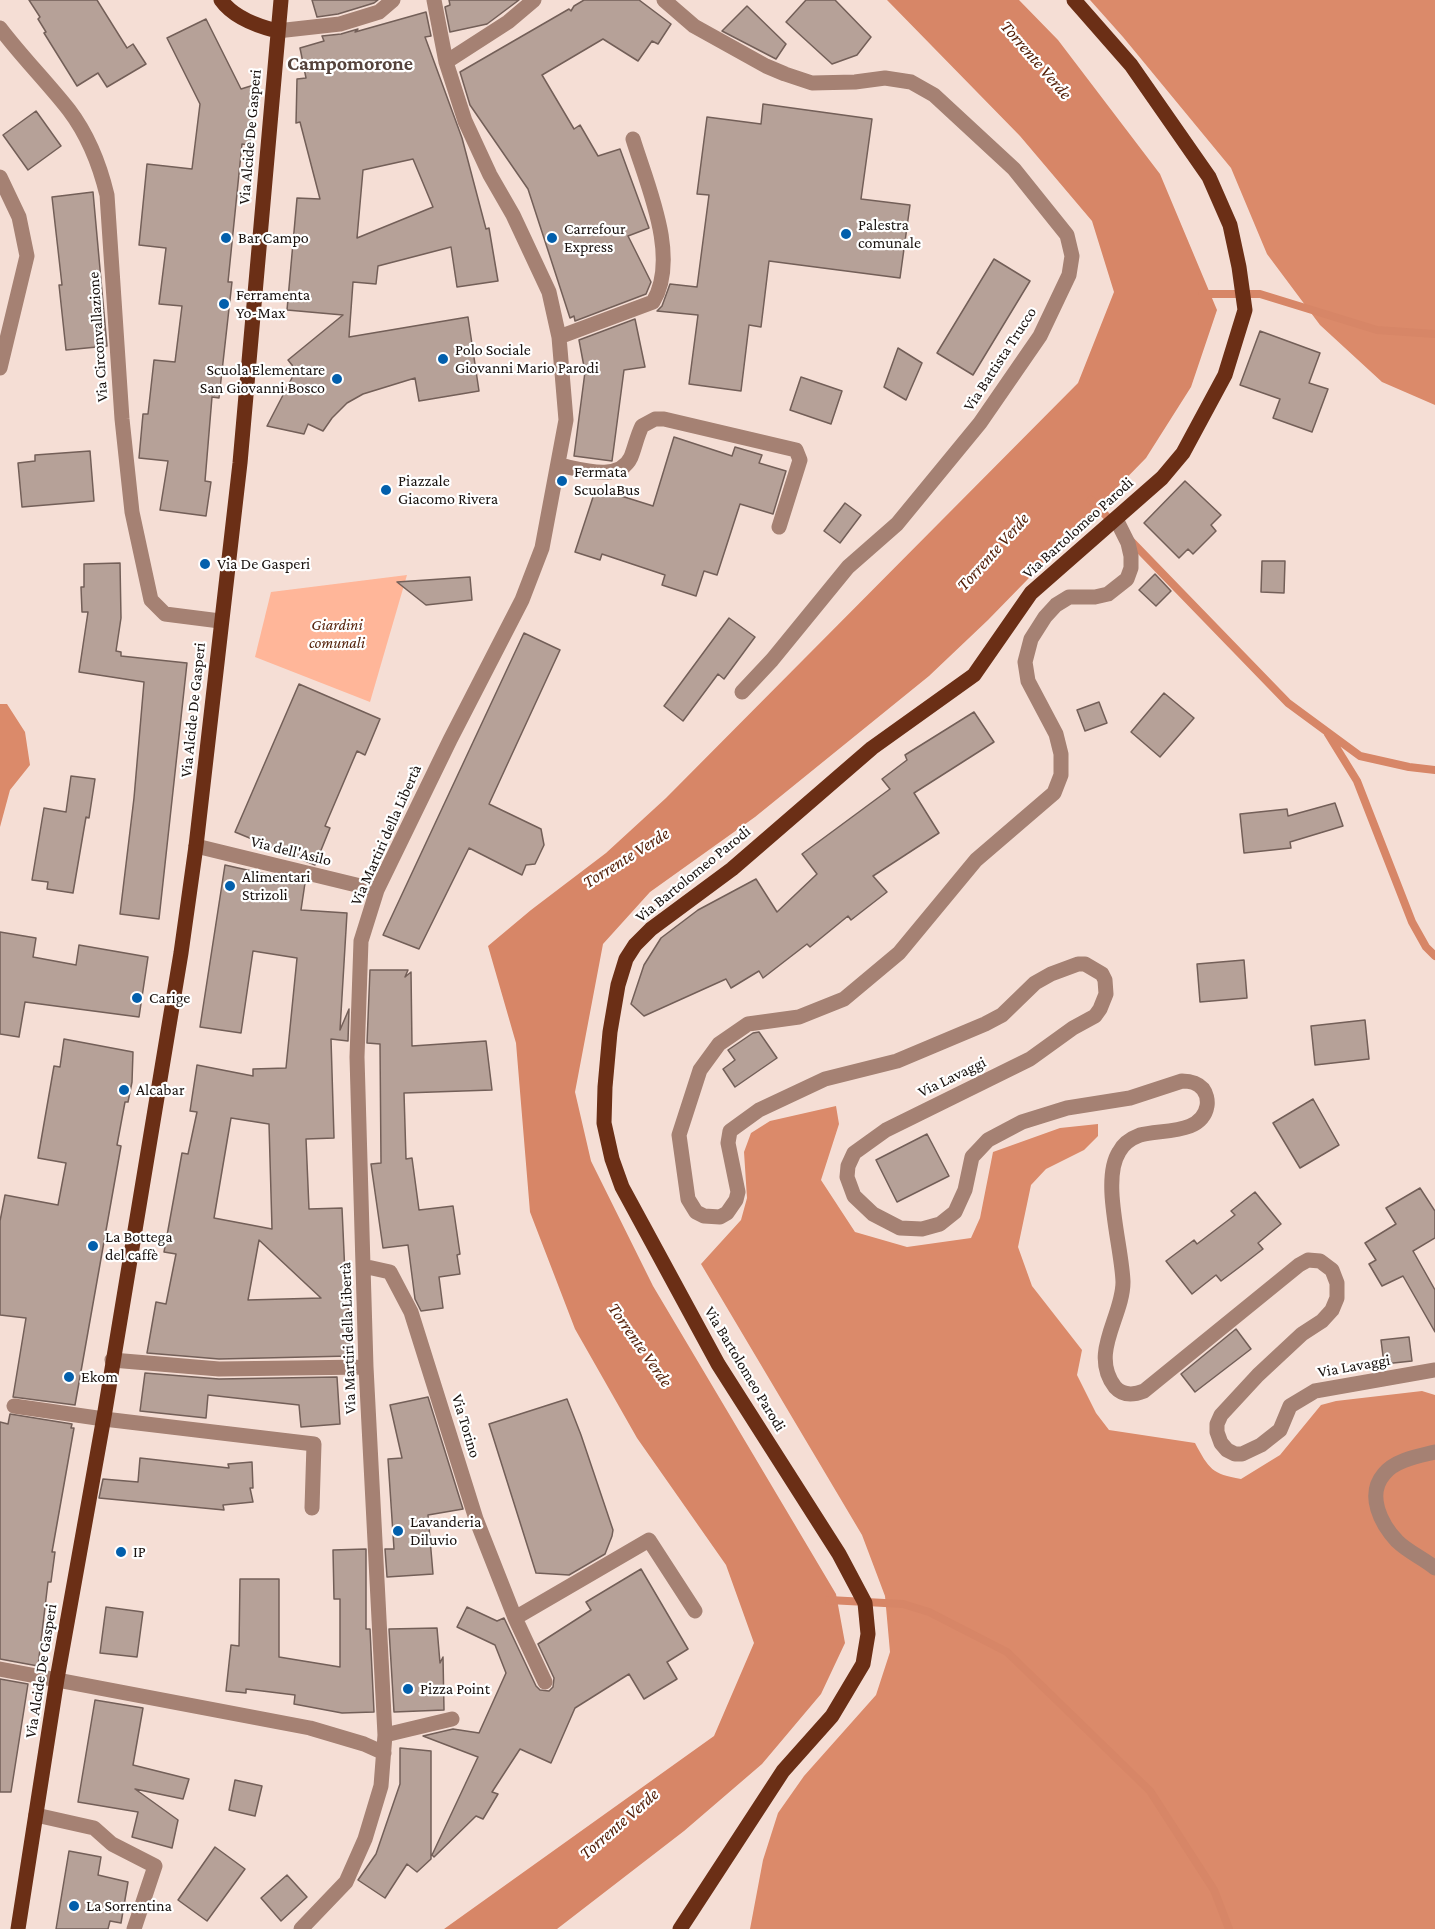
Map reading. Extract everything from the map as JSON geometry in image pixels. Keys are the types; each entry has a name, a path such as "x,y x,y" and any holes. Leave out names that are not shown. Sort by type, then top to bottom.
{"main road":[{"path":"221,0 227,9 260,26 277,31"},
{"name":"Via Alcide De Gasperi","path":"18,1929 57,1679 104,1419 181,952 196,846 220,621 240,463 281,0"},
{"name":"Via Bartolomeo Parodi","path":"680,1929 783,1771 832,1716 863,1664 868,1634 865,1603 839,1554 718,1364 622,1186 612,1159 604,1123 610,1032 622,972 635,945 651,929 732,868 872,747 974,675 1031,593 1162,478 1183,453 1225,375 1245,310 1230,225 1209,177 1131,65 1074,0"}],"street":[{"path":"277,31 340,24 379,12 393,0"},
{"name":"Via Martiri della Libertà","path":"301,1929 346,1882 365,1839 381,1786 384,1753 385,1735 366,1367 357,1057 361,941 378,890 450,740 522,600 542,548 566,420 559,337 549,292 465,121 446,62 434,0"},
{"path":"446,62 508,22 534,0"},
{"name":"Via Battista Trucco","path":"664,0 694,26 785,74 812,83 855,82 885,78 911,82 922,87 934,95 1014,170 1067,235 1072,256 1069,274 1040,336 980,423 897,524 848,567 772,660 742,692"},
{"name":"Via Circonvallazione","path":"0,28 70,112 87,140 101,171 107,195 122,419 132,512 151,600 165,614 220,621"},
{"path":"559,337 653,302 662,284 664,273 660,228 633,139"},
{"path":"0,177 19,217 27,256 0,368"},
{"path":"558,465 612,473 621,469 631,458 642,426 655,419 664,419 796,450 800,460 779,527"},
{"name":"Via Lavaggi","path":"1116,519 1128,543 1131,556 1131,568 1127,579 1108,594 1095,597 1069,597 1056,605 1045,616 1030,639 1025,662 1028,681 1056,734 1062,754 1061,775 1054,793 976,860 899,953 844,999 799,1017 748,1024 719,1044 700,1070 679,1135 687,1199 696,1212 712,1217 720,1216 733,1207 738,1192 728,1143 730,1131 759,1110 825,1079 897,1061 985,1024 1002,1015 1035,983 1078,964 1085,964 1101,974 1106,987 1104,1002 1095,1016 1073,1028 1030,1059 886,1130 854,1153 848,1166 847,1177 854,1196 873,1214 900,1228 922,1229 940,1224 955,1212 965,1190 972,1157 988,1140 1022,1122 1067,1108 1130,1098 1182,1081 1190,1081 1202,1088 1206,1094 1207,1108 1203,1115 1190,1126 1182,1129 1139,1136 1127,1143 1119,1152 1114,1164 1111,1180 1115,1222 1122,1259 1123,1298 1108,1336 1104,1356 1111,1380 1117,1389 1126,1394 1135,1395 1144,1391 1308,1260 1320,1261 1332,1270 1338,1283 1337,1298 1332,1310 1258,1375 1221,1415 1217,1424 1217,1432 1221,1443 1227,1450 1235,1454 1242,1454 1262,1445 1280,1430 1290,1406 1315,1391 1435,1370"},
{"name":"Via dell'Asilo","path":"196,846 378,890"},
{"name":"Via Torino","path":"363,1266 390,1272 411,1312 476,1519 515,1618 546,1682"},
{"path":"112,1360 219,1369 366,1367"},
{"path":"14,1406 314,1444 312,1508"},
{"path":"1435,1452 1405,1461 1384,1474 1378,1485 1376,1501 1386,1528 1399,1543 1435,1568"},
{"path":"515,1618 649,1540 695,1611"},
{"path":"0,1670 310,1728 364,1744 384,1753"},
{"path":"385,1735 452,1719"},
{"path":"36,1815 94,1828 112,1844 155,1866 134,1929"}],"green space":[{"name":"Giardini comunali","path":"407,575 370,702 255,657 271,592"}],"shaded area":[{"path":"1090,0 1435,0 1435,405 1382,382 1320,325 1267,254 1231,168"},
{"path":"0,704 7,704 25,732 30,765 10,790 0,827"},
{"path":"836,1106 839,1124 821,1180 855,1232 907,1247 971,1238 980,1218 993,1152 1060,1128 1098,1124 1098,1136 1084,1150 1046,1169 1031,1185 1018,1247 1032,1286 1082,1350 1077,1375 1096,1413 1109,1430 1195,1443 1212,1469 1241,1479 1280,1455 1321,1405 1336,1401 1422,1391 1435,1395 1435,1929 750,1929 763,1860 778,1813 804,1776 876,1695 890,1652 885,1596 862,1535 701,1264 741,1220 747,1198 744,1152 751,1133 770,1121"}],"water":[{"name":"Torrente Verde","path":"887,0 1019,0 1058,40 1160,174 1217,310 1191,387 1146,458 988,620 929,676 755,817 650,892 603,944 575,1092 591,1161 653,1286 836,1594 845,1643 821,1694 762,1764 684,1831 557,1929 444,1929 714,1736 754,1643 726,1565 637,1438 575,1329 530,1212 516,1043 488,946 606,853 666,798 1078,383 1114,292 1092,221 1020,136"}],"building":[{"path":"29,0 97,0 127,48 133,44 146,64 107,87 98,73 77,86 44,33 46,32 38,19 40,17"},
{"path":"312,0 378,0 338,14 317,17"},
{"path":"449,0 519,0 487,24 450,32 445,7 450,5"},
{"path":"584,0 639,0 671,24 658,44 652,41 638,61 603,39 542,75 574,129 580,125 598,156 620,149 649,228 628,236 651,282 646,294 575,321 574,316 570,318 528,189 470,105 460,72 569,9 571,11 574,6"},
{"path":"806,0 835,0 871,37 857,55 832,64 786,22"},
{"path":"747,6 786,44 776,59 722,31"},
{"path":"426,12 431,36 425,37 462,138 486,229 489,228 498,281 457,287 451,247 378,266 376,284 353,282 349,337 468,317 479,391 419,401 415,378 363,394 347,403 323,431 308,424 304,434 267,426 296,370 288,360 343,315 287,310 297,198 320,199 300,122 296,123 297,79 306,78 300,48 324,41 322,36 358,29 355,32","holes":["413,159 433,207 357,238 363,170"]},
{"path":"206,19 241,89 254,85 250,145 242,144 228,282 232,282 219,398 212,397 205,481 211,482 206,516 160,510 168,461 139,458 143,414 148,414 154,360 175,362 182,306 159,304 166,248 139,245 147,164 192,169 200,104 167,38"},
{"path":"763,104 872,119 861,199 910,205 900,278 769,261 761,327 749,325 741,391 689,384 698,315 657,311 662,306 670,284 697,287 709,195 697,194 707,117 761,124"},
{"path":"36,111 61,146 28,170 3,135"},
{"path":"93,192 107,346 66,350 59,285 62,285 52,197"},
{"path":"994,259 1030,281 973,375 937,353"},
{"path":"635,319 645,367 624,370 612,461 574,456 585,372 579,340"},
{"path":"1260,331 1320,353 1309,383 1328,389 1312,432 1273,418 1280,399 1240,385"},
{"path":"898,348 922,363 906,400 884,387"},
{"path":"801,377 842,391 831,424 790,410"},
{"path":"674,437 732,456 735,447 762,455 759,463 786,471 773,514 740,504 717,575 704,571 696,596 662,585 665,575 602,554 600,560 575,552 596,488 653,506"},
{"path":"90,451 94,501 22,507 18,463 35,461 35,455"},
{"path":"1185,481 1221,515 1211,525 1216,531 1193,554 1188,549 1179,558 1144,523"},
{"path":"845,503 861,515 840,543 824,531"},
{"path":"1262,561 1285,561 1284,593 1261,592"},
{"path":"120,563 121,618 116,651 121,652 121,656 187,663 159,919 120,914 134,798 144,682 79,672 88,612 82,612 81,587 84,587 84,564"},
{"path":"1155,574 1171,591 1156,606 1139,590"},
{"path":"470,577 472,600 426,605 397,582"},
{"path":"729,618 755,637 724,679 718,674 683,721 664,706"},
{"path":"524,633 560,650 489,804 541,829 544,845 535,864 526,865 522,875 469,848 419,949 383,935"},
{"path":"299,684 380,719 365,755 357,751 325,826 330,828 315,865 235,832"},
{"path":"1164,693 1194,718 1160,757 1131,732"},
{"path":"1099,702 1107,723 1085,731 1077,710"},
{"path":"974,712 994,742 914,793 939,833 873,876 887,892 851,920 848,916 810,947 807,944 763,978 759,971 731,988 726,979 644,1016 631,1004 644,965 661,938 698,910 756,879 777,912 817,874 802,854 890,789 882,779 907,760 905,755"},
{"path":"71,776 95,779 73,893 47,889 48,882 32,880 44,808 66,812"},
{"path":"1335,803 1343,826 1290,842 1291,848 1244,853 1240,814 1287,809 1288,816"},
{"path":"225,865 305,883 301,910 347,913 340,1030 349,1009 348,1041 331,1039 334,1138 306,1139 309,1209 342,1208 350,1356 219,1359 147,1353 156,1302 166,1304 176,1254 164,1252 182,1153 188,1154 197,1112 190,1111 197,1065 253,1076 253,1069 286,1068 297,958 253,951 241,1033 200,1027","holes":["231,1118 269,1124 272,1229 214,1218","259,1240 321,1298 248,1300"]},
{"path":"0,932 36,938 33,957 76,965 79,945 148,957 139,1017 25,1002 19,1037 0,1034"},
{"path":"1244,960 1247,998 1200,1002 1197,964"},
{"path":"370,970 408,970 405,977 411,972 412,1046 486,1041 492,1090 404,1093 406,1159 412,1158 419,1210 453,1206 460,1254 457,1255 460,1274 439,1277 443,1308 421,1311 415,1299 408,1245 383,1248 371,1164 381,1163 380,1044 367,1043"},
{"path":"1365,1020 1369,1059 1315,1065 1311,1026"},
{"path":"759,1032 777,1058 735,1087 723,1069 735,1060 728,1050 753,1033"},
{"path":"64,1039 133,1052 132,1082 128,1102 125,1102 117,1145 121,1146 75,1405 13,1397 26,1318 0,1315 0,1221 5,1195 58,1205 66,1163 38,1158 54,1066 60,1067"},
{"path":"1313,1099 1339,1145 1300,1168 1273,1123"},
{"path":"927,1134 949,1176 897,1202 876,1160"},
{"path":"1420,1188 1435,1211 1435,1238 1413,1251 1435,1290 1435,1332 1403,1276 1382,1286 1369,1264 1376,1260 1365,1243 1396,1224 1386,1208"},
{"path":"1255,1192 1281,1224 1258,1243 1263,1249 1221,1281 1216,1275 1192,1294 1166,1261 1194,1240 1197,1244 1235,1215 1231,1211"},
{"path":"1236,1329 1251,1349 1195,1392 1181,1374"},
{"path":"1409,1337 1412,1361 1384,1364 1381,1340"},
{"path":"145,1373 219,1379 337,1377 340,1424 301,1427 299,1405 208,1395 206,1418 140,1411"},
{"path":"428,1397 463,1509 428,1515 433,1574 387,1577 385,1549 394,1549 388,1459 402,1458 390,1405"},
{"path":"567,1399 613,1530 612,1536 605,1554 569,1575 536,1573 489,1424"},
{"path":"10,1414 72,1424 71,1428 74,1428 52,1552 55,1552 51,1582 48,1582 38,1666 0,1659 0,1422 8,1424"},
{"path":"140,1458 229,1468 228,1464 252,1462 253,1488 250,1488 253,1502 223,1505 224,1510 99,1498 103,1479 138,1482"},
{"path":"366,1549 366,1629 370,1629 374,1712 342,1713 294,1704 295,1695 246,1689 246,1693 226,1691 231,1645 239,1646 240,1579 279,1579 279,1657 340,1667 340,1599 334,1599 333,1550"},
{"path":"641,1569 688,1649 667,1662 677,1679 644,1699 629,1674 575,1708 551,1763 520,1749 492,1792 498,1794 483,1819 476,1816 434,1857 432,1855 478,1757 423,1736 453,1729 479,1733 506,1673 495,1645 457,1627 467,1607 497,1621 504,1618 536,1686 540,1690 549,1691 553,1687 554,1678 538,1644 591,1610 586,1602"},
{"path":"106,1607 143,1612 137,1657 100,1653"},
{"path":"437,1628 440,1663 443,1657 444,1710 394,1712 389,1629"},
{"path":"0,1679 28,1684 11,1792 0,1792"},
{"path":"95,1700 143,1708 133,1765 189,1779 183,1799 135,1789 178,1820 172,1848 132,1837 138,1812 78,1802"},
{"path":"400,1748 431,1751 431,1859 417,1872 407,1864 385,1898 358,1880 376,1854 400,1784"},
{"path":"235,1780 262,1786 255,1816 229,1810"},
{"path":"215,1847 245,1869 207,1921 178,1900"},
{"path":"69,1851 101,1857 98,1875 128,1882 121,1923 110,1921 108,1929 56,1929"},
{"path":"287,1875 307,1897 281,1921 261,1898"}],"waterway":[{"path":"1202,294 1260,294 1377,330 1435,334"},
{"path":"1091,500 1114,524"},
{"path":"1131,541 1288,703 1360,756 1409,767 1435,770"},
{"path":"1328,734 1357,781 1412,922 1426,947 1435,956"},
{"path":"829,1600 903,1604 929,1612 1007,1652 1150,1791 1214,1890 1229,1929"}],"place":[{"name":"Palestra comunale","path":"846,234"},
{"name":"Bar Campo","path":"226,238"},
{"name":"Carrefour Express","path":"552,238"},
{"name":"Ferramenta Yo-Max","path":"224,304"},
{"name":"Polo Sociale Giovanni Mario Parodi","path":"443,359"},
{"name":"Scuola Elementare San Giovanni Bosco","path":"337,379"},
{"name":"Fermata ScuolaBus","path":"562,481"},
{"name":"Piazzale Giacomo Rivera","path":"386,490"},
{"name":"Via De Gasperi","path":"205,564"},
{"name":"Alimentari Strizoli","path":"230,886"},
{"name":"Carige","path":"137,998"},
{"name":"Alcabar","path":"124,1090"},
{"name":"La Bottega del caffè","path":"93,1246"},
{"name":"Ekom","path":"69,1377"},
{"name":"Lavanderia Diluvio","path":"398,1531"},
{"name":"IP","path":"121,1552"},
{"name":"Pizza Point","path":"408,1689"},
{"name":"La Sorrentina","path":"74,1906"}],"district":[{"name":"Campomorone","path":"350,64"}]}
